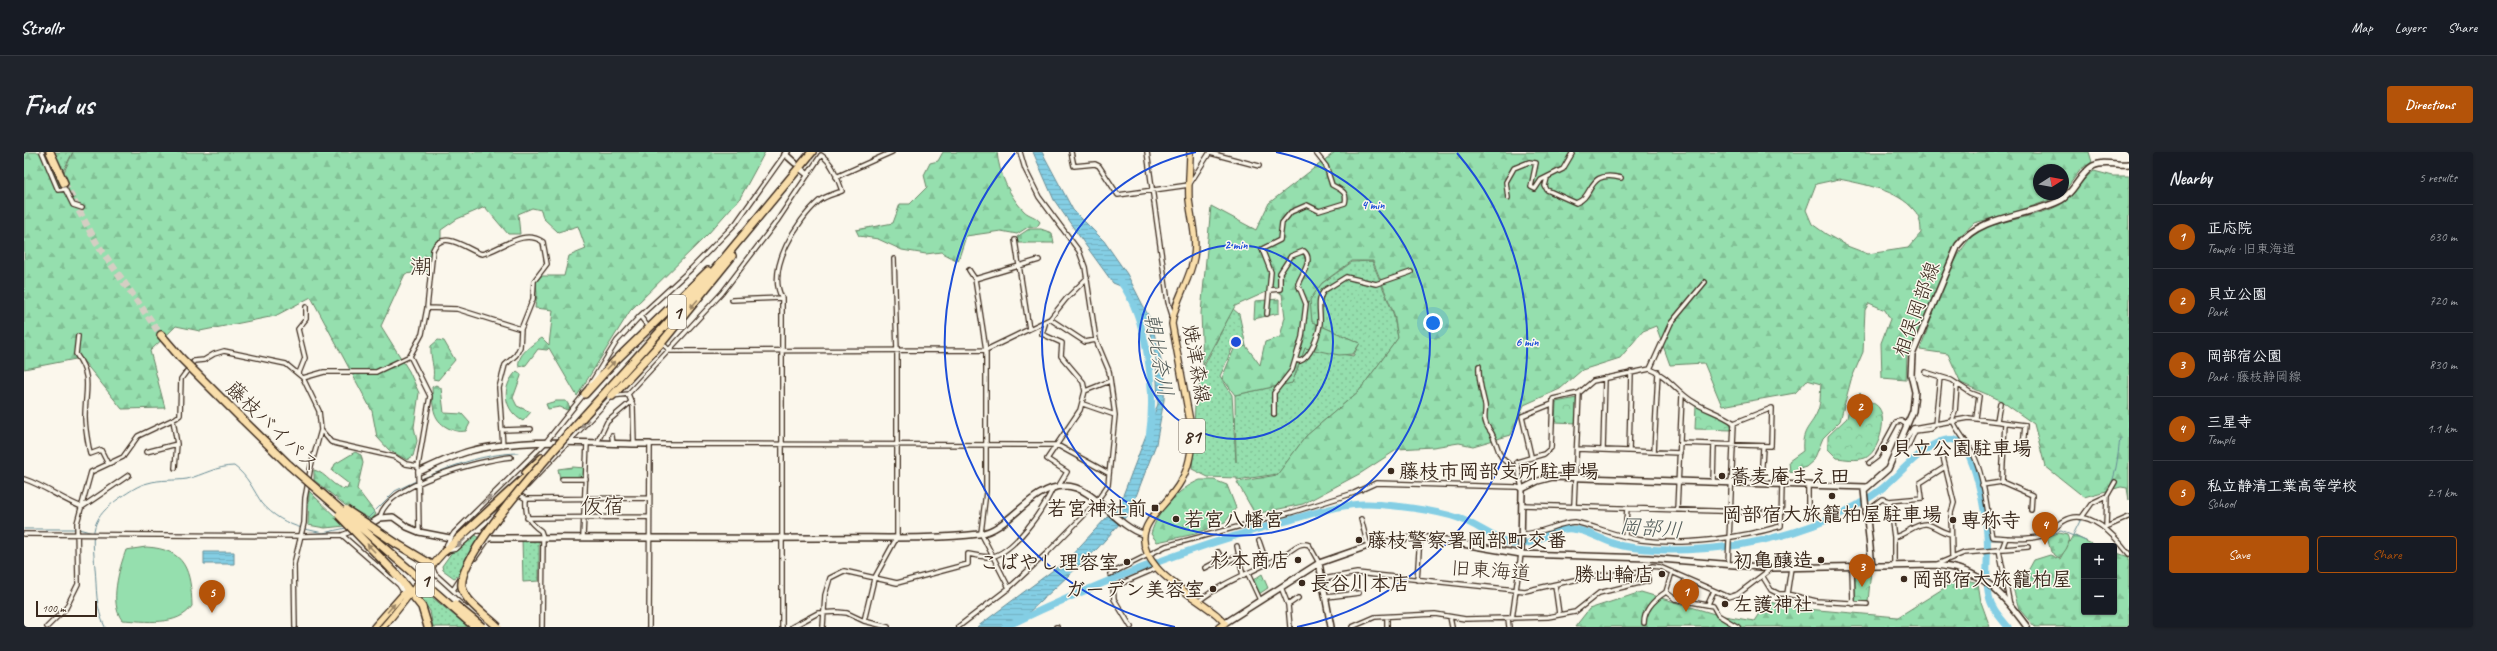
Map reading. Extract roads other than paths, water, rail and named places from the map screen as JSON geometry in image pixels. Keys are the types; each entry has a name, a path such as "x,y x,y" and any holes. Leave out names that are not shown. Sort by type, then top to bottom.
{"highway":[{"path":"50,152 64,183"},
{"path":"445,551 485,509 543,459 583,415 708,271 806,152"},
{"name":"1","path":"583,415 707,279 812,152"},
{"path":"612,396 698,300 768,206"},
{"path":"585,394 614,362 708,271"},
{"name":"藤枝バイパス","path":"161,335 180,357 289,465 474,627"},
{"name":"1","path":"445,551 523,480 543,459"},
{"name":"1","path":"498,627 465,595 462,586 463,574 492,526 543,459"},
{"path":"289,465 373,530 432,565"},
{"path":"289,465 395,573 407,593 422,607 428,627"},
{"name":"藤枝バイパス","path":"368,534 482,627"}],"main road":[{"name":"焼津森線","path":"1143,534 1150,521 1181,482 1190,461 1192,446 1192,432 1173,318 1186,287 1194,255 1194,228 1189,185 1190,152"},
{"path":"1143,534 1148,556 1156,567 1225,623 1219,627"},
{"path":"377,626 445,551"},
{"path":"383,627 409,598 407,593"}],"street":[{"path":"42,152 58,190 65,189 73,205 82,208"},
{"path":"836,177 892,152"},
{"path":"958,627 1008,588 1048,552 1098,503 1108,484 1108,472 1115,415 1109,370 1096,340 1082,255 1039,197 1027,173 1020,152"},
{"path":"1071,152 1074,166 1095,164 1099,166 1118,195 1189,185 1210,152 1259,166"},
{"path":"1147,152 1168,302 1173,318"},
{"path":"1267,314 1271,272 1262,249 1280,240 1281,226 1291,212 1307,205 1319,211 1345,203 1347,197 1345,192 1332,185 1326,166 1315,152"},
{"path":"1508,198 1506,182 1514,168 1518,165 1529,162 1536,163 1532,189 1541,180 1563,169 1572,152"},
{"path":"445,551 450,538 545,443 585,394 601,364 640,316 692,269 736,222 786,153 795,163"},
{"path":"445,551 456,549 522,492 612,396 629,395 722,293 788,205 822,153 828,160 842,191 821,199 786,244 781,257 779,271 778,292 782,298 782,627"},
{"name":"相俣岡部線","path":"1866,486 1884,474 1899,445 1907,425 1915,402 1910,366 1912,355 1952,260 1963,239 1982,226 2063,199 2092,166 2103,163 2129,164"},
{"path":"802,170 807,174"},
{"path":"1547,178 1547,190 1576,203 1580,202 1593,183 1603,176 1611,175 1621,178"},
{"path":"303,378 324,372 376,372 410,356 422,334 435,246 442,242 456,242 482,254 518,238 536,238 543,242 547,264 534,281 531,307 521,329 520,347 516,355 504,365 499,388 503,447"},
{"path":"1015,240 1029,329"},
{"path":"1270,290 1280,289 1280,273 1291,256 1304,251 1308,254 1309,260 1298,284 1306,304 1306,314 1296,360 1274,393 1274,415"},
{"path":"864,621 874,579 896,537 897,351 894,259"},
{"path":"975,279 1039,260"},
{"path":"969,270 975,279 986,350 986,492 981,534 991,557 1008,588"},
{"path":"1296,360 1300,361 1306,357 1316,338 1321,321 1319,312 1322,292 1346,277 1376,284 1411,272"},
{"path":"665,346 670,351 986,350 1050,319 1066,299 1087,278"},
{"path":"1650,369 1671,323 1705,282"},
{"path":"732,300 782,298"},
{"path":"299,373 305,358 298,329 306,319 306,307"},
{"path":"427,308 457,309 521,329"},
{"path":"640,316 646,324"},
{"path":"1050,319 1084,342 1096,340"},
{"path":"823,627 825,595 830,578 844,571 859,573 874,579 897,583 968,564 968,554 991,557 1016,542 1045,504 1067,472 1047,459 1058,445 1083,404 1085,391 1083,382 1061,356 1062,343 1042,334 1046,321"},
{"path":"78,336 76,354 86,368 85,425 90,454 101,450 108,464"},
{"path":"47,627 66,608 78,584 77,534 91,472 123,457 138,436 173,420 180,415 181,379 194,362 204,360 214,354 224,351 286,364 299,373 303,378 319,411 321,430 305,498 302,536 294,564 295,627"},
{"path":"410,356 430,396 418,466 419,532"},
{"path":"1479,366 1478,378 1486,407 1484,418 1486,429 1493,434 1498,455 1505,462 1517,469"},
{"path":"1509,627 1516,591 1522,534 1522,489 1517,469 1517,462 1531,456 1544,454 1550,448 1552,404 1554,399 1561,396 1579,393 1587,384 1605,378 1650,369 1658,372 1682,395 1694,403 1723,414 1734,423"},
{"path":"1629,451 1631,372"},
{"path":"1654,452 1658,372"},
{"path":"1924,372 1951,380 1957,385 1979,396 1976,418"},
{"path":"1904,450 1910,444 1915,431 1930,429 1935,425 1940,377"},
{"path":"1603,450 1605,378"},
{"path":"1085,391 1110,381"},
{"path":"1957,385 1955,412 1952,421 1958,434 1965,440 1973,453 1982,485 1992,537 2006,538 2045,535 2065,520 2082,517 2106,527 2129,554"},
{"path":"1574,505 1578,449 1579,393"},
{"path":"629,395 632,401 634,444"},
{"path":"1677,510 1682,395"},
{"path":"597,443 606,422 632,401"},
{"path":"1997,421 2000,403"},
{"path":"1083,404 1115,415"},
{"path":"1531,456 1522,416 1552,404"},
{"path":"1680,443 1771,446 1772,408 1734,423"},
{"path":"1899,445 1905,441 1913,428 1976,418 2025,425 2023,448"},
{"path":"173,420 177,444 175,468"},
{"path":"1869,463 1877,457 1896,422 1901,421 1907,425"},
{"path":"1728,564 1732,511 1734,423"},
{"path":"2002,482 2005,423"},
{"path":"502,430 531,429"},
{"path":"321,430 331,442 395,456 406,464 418,466"},
{"path":"612,436 613,444"},
{"path":"419,472 459,455 503,447 568,442 613,444 1058,445 1108,472"},
{"path":"583,537 587,443"},
{"path":"146,452 177,444"},
{"path":"649,627 650,444"},
{"path":"1713,481 1714,444"},
{"path":"1761,482 1763,446"},
{"path":"1578,449 1680,453"},
{"path":"1942,453 1954,503 1951,513 1952,556"},
{"path":"380,518 380,514 397,494 418,484 467,464 511,457"},
{"path":"1865,509 1882,499 1889,501 1922,498 1920,483 1945,467"},
{"path":"82,507 129,475"},
{"path":"1110,574 1174,544 1294,512 1354,493 1376,483 1517,487 1522,489 1538,481 1553,477 1576,476 1866,486 1864,493 1865,509 1872,566"},
{"path":"24,479 40,484 67,501 82,507"},
{"path":"562,480 586,479"},
{"path":"1522,534 1539,532 1567,522 1576,522 1641,540 1730,537 1757,533 1781,526 1782,482"},
{"path":"1982,485 2002,482 2032,495 2031,510"},
{"path":"2106,527 2107,496 2115,482"},
{"path":"1808,484 1808,517"},
{"path":"475,532 480,531 489,538 782,538 896,537 981,534 997,526 1039,494 1056,488 1071,487 1080,490 1126,525 1143,534"},
{"path":"521,496 526,499 649,498"},
{"path":"2082,517 2092,503 2107,496"},
{"path":"526,499 527,518 531,525 541,531 543,537 542,627"},
{"path":"1889,501 1894,536 1894,566"},
{"path":"1522,505 1574,505 1781,513"},
{"path":"1625,536 1627,508"},
{"path":"24,534 77,534 104,536 342,535 366,527 380,518 393,517 406,527 419,532 450,538"},
{"path":"527,518 583,519 649,517"},
{"path":"2106,527 2129,517"},
{"path":"1361,519 1368,546"},
{"path":"1894,536 1904,535 1918,525 1928,523 1937,531 1951,534"},
{"path":"342,535 407,593"},
{"path":"1417,580 1420,537"},
{"path":"1225,623 1319,563 1368,546 1399,539 1420,537 1521,551 1648,558 1772,568 1935,565 1961,569 1981,578 1993,586 2027,627"},
{"path":"452,590 489,538"},
{"path":"2004,549 2006,538"},
{"path":"1259,541 1267,564"},
{"path":"1199,601 1208,593 1267,564 1301,544 1306,543 1319,563 1324,580 1331,627"},
{"path":"1237,546 1243,576"},
{"path":"1935,565 1952,556 1981,551 2028,547"},
{"path":"1999,550 2010,605"},
{"path":"1218,552 1224,563 1238,556"},
{"path":"1648,558 1652,566 1672,572 1726,596 1735,596 1763,577 1772,568"},
{"path":"1205,568 1222,559"},
{"path":"432,565 435,574 494,627"},
{"path":"1352,627 1370,617 1435,614 1450,617 1510,619 1575,612 1599,593 1648,581 1648,572 1652,566"},
{"path":"1131,627 1114,599 1113,587 1156,567"},
{"path":"1852,567 1853,604"},
{"path":"1787,594 1791,568"},
{"name":"旧東海道","path":"1324,580 1357,573 1516,591 1531,591 1592,576 1648,572"},
{"path":"1644,623 1644,615 1657,598 1666,592 1672,572"},
{"path":"1248,574 1260,600"},
{"path":"1763,577 1774,592 1816,601 1867,604"},
{"path":"1675,599 1686,579"},
{"path":"1555,585 1559,614"},
{"path":"1281,588 1288,604 1290,627"},
{"path":"1708,604 1714,591"},
{"path":"1666,592 1675,599 1713,606 1718,615 1738,627"},
{"path":"1327,597 1359,593"},
{"path":"1288,604 1298,598"},
{"path":"792,627 823,613 847,613 864,621 888,627"},
{"path":"1386,617 1387,627"},
{"path":"1450,617 1452,627"},
{"path":"868,627 870,623"}],"water":[{"path":"1033,152 1042,152 1073,210 1104,241 1127,274 1151,321 1165,376 1164,400 1156,444 1130,512 1097,549 1026,615 1007,627 977,627 1068,559 1120,503 1158,404 1156,359 1149,328 1142,319 1130,290 1113,283 1054,200"},
{"path":"204,552 234,552 234,564 204,564"}],"waterway":[{"name":"朝比奈川","path":"1120,281 1130,297 1137,315 1148,356 1151,399 1149,438"},
{"path":"2101,497 2106,493 2113,479 2120,438"},
{"name":"岡部川","path":"1005,627 1110,580 1181,553 1253,530 1349,505 1390,505 1449,515 1472,524 1499,539 1514,544 1529,543 1564,529 1579,530 1623,546 1652,550 1711,548 1757,542 1795,532 1849,510 1888,484 1925,450 1945,440 1955,440 1962,445 1974,468 1982,498 1986,526 1987,581 1989,596 1994,609 2008,627"},
{"path":"419,480 479,458 518,453"},
{"path":"105,627 97,598 93,535 98,519 103,512 121,497 137,487 158,481 187,479 216,469 234,466 247,479 262,503 270,511 285,521 302,528"},
{"path":"366,520 395,491 416,481"},
{"path":"2073,535 2081,519"},
{"path":"305,529 323,533 346,528"},
{"path":"24,529 75,529"},
{"path":"79,529 93,533"},
{"path":"2046,536 2061,531 2086,541"},
{"path":"1988,540 2005,540"}],"tunnel":[{"path":"64,183 97,244 161,335"}],"place":[{"name":"貝立公園","path":"1860,427"},
{"name":"貝立公園駐車場","path":"1884,448"},
{"name":"藤枝市岡部支所駐車場","path":"1391,471"},
{"name":"蕎麦庵まえ田","path":"1722,476"},
{"name":"岡部宿大旅籠柏屋駐車場","path":"1832,496"},
{"name":"若宮神社前","path":"1155,508"},
{"name":"若宮八幡宮","path":"1176,519"},
{"name":"専称寺","path":"1953,520"},
{"name":"藤枝警察署岡部町交番","path":"1359,540"},
{"name":"三星寺","path":"2045,545"},
{"name":"杉本商店","path":"1298,560"},
{"name":"初亀醸造","path":"1821,560"},
{"name":"こばやし理容室","path":"1127,562"},
{"name":"勝山輪店","path":"1662,574"},
{"name":"岡部宿大旅籠柏屋","path":"1904,579"},
{"name":"長谷川本店","path":"1302,583"},
{"name":"岡部宿公園","path":"1862,587"},
{"name":"ガーデン美容室","path":"1213,589"},
{"name":"左護神社","path":"1725,604"},
{"name":"正応院","path":"1686,612"},
{"name":"私立静清工業高等学校","path":"212,613"}],"district":[{"name":"潮","path":"421,266"},
{"name":"仮宿","path":"603,505"}]}
